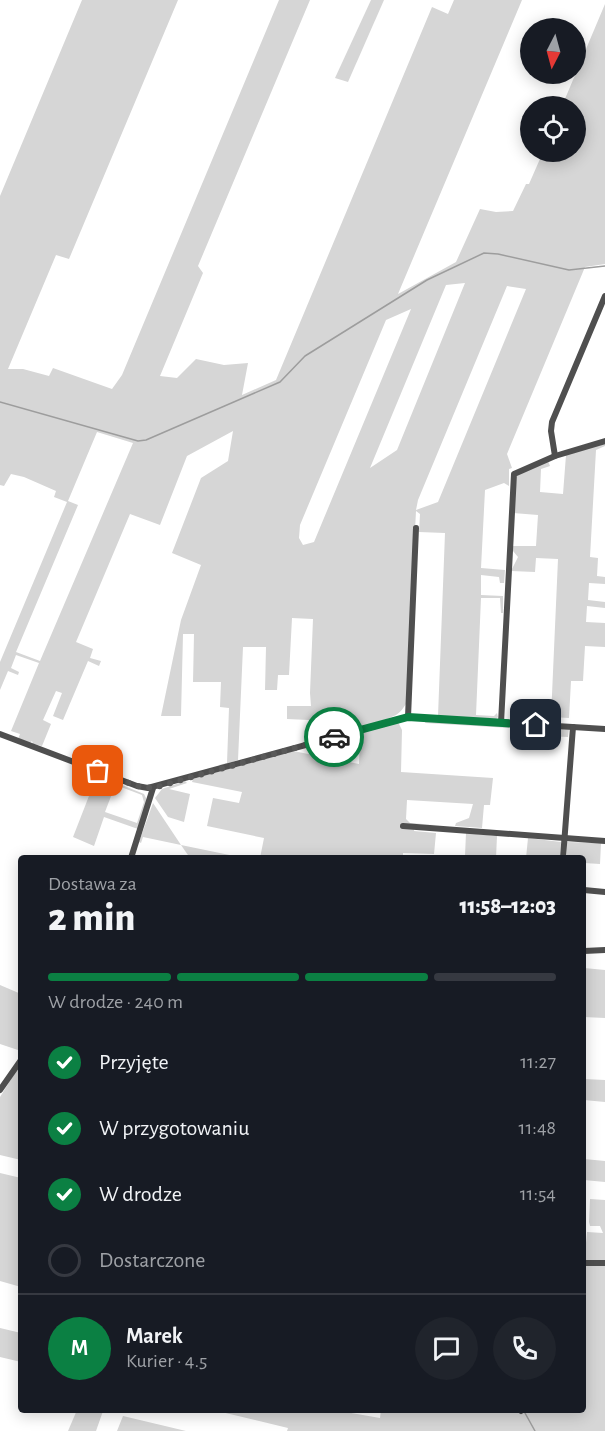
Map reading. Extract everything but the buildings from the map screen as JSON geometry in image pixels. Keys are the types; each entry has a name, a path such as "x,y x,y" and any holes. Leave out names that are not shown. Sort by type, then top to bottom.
{"street":[{"path":"555,456 552,422 605,296"},
{"path":"501,723 514,474 555,456 605,441"},
{"path":"408,717 416,528"},
{"path":"0,734 137,786 153,788 408,717 605,729"},
{"path":"563,855 573,727"},
{"path":"132,855 153,788"},
{"path":"403,826 605,841"},
{"path":"586,890 605,892"},
{"path":"586,951 605,950"},
{"path":"0,1090 18,1064"},
{"path":"586,1263 605,1263"}],"shaded area":[{"path":"82,0 178,0 69,259 56,255 8,369 23,369 49,376 53,368 112,389 122,375 279,0 310,0 198,266 203,273 160,376 177,378 196,359 224,365 248,363 242,395 276,380 432,7 448,14 454,0 522,0 398,294 456,262 480,209 496,212 513,211 539,162 586,162 586,96 566,96 571,84 586,84 586,49 605,4 605,264 585,267 507,454 512,468 509,469 509,486 504,483 485,490 481,568 505,570 504,583 500,583 499,577 481,575 481,595 503,596 503,613 501,613 500,598 481,598 476,715 494,716 497,713 496,719 438,716 445,533 419,532 420,514 416,511 406,704 398,714 388,719 311,738 309,720 287,719 287,706 311,706 313,619 292,618 289,675 278,675 277,690 265,690 266,647 243,647 238,760 220,766 219,765 227,763 229,708 220,707 221,682 193,682 194,634 183,634 181,716 161,716 181,620 201,565 172,553 201,478 228,461 233,431 187,456 160,525 130,514 76,642 93,649 90,658 101,661 99,666 88,661 63,720 53,716 62,693 56,691 43,720 51,724 42,746 33,744 32,741 30,743 18,739 20,734 11,731 39,663 16,655 11,668 19,672 18,675 8,671 0,690 0,662 67,502 54,497 56,491 24,477 11,474 4,486 0,485 0,196","holes":["465,283 397,450 370,468 446,285","507,286 526,289 438,502 416,510 418,500","411,309 314,542 303,545 299,538 300,525 386,320","97,432 133,443 40,661 16,652 78,505 68,501"]},
{"path":"371,0 384,0 348,82 335,78"},
{"path":"605,443 605,446 596,450 590,557 598,558 597,576 605,577 605,584 589,583 588,600 605,602 605,608 587,606 586,622 605,623 605,647 585,646 583,681 571,681 569,718 551,717 558,559 536,558 535,572 511,571 518,557 513,551 513,546 536,546 538,515 513,513 517,474 548,461 550,466 541,469 540,492 563,494 566,455"},
{"path":"426,720 569,729 568,737 547,736 547,730 425,723"},
{"path":"398,722 402,730 401,772 493,778 490,805 484,805 482,828 455,826 456,823 469,818 473,804 407,800 406,819 410,823 436,825 415,824 414,831 436,833 434,854 261,855 264,838 207,826 213,798 239,803 242,792 192,782 193,779 293,751 359,764 360,736 346,739 347,736"},
{"path":"78,769 116,783 105,812 137,823 144,802 142,795 121,787 122,785 144,794 147,800 138,829 104,817 94,846 73,837 96,778"},
{"path":"185,781 187,783 169,789 190,794 184,822 168,817 155,798 162,789"},
{"path":"153,803 181,845 143,837 141,843 139,842"},
{"path":"466,833 497,836 496,855 465,855"},
{"path":"528,838 561,842 560,855 526,855"},
{"path":"567,842 601,843 600,864 586,863 586,855 567,855"},
{"path":"181,845 229,855 188,855"},
{"path":"586,968 605,970 605,1018 586,1017"},
{"path":"0,985 18,993 18,1050 0,1044"},
{"path":"18,1068 18,1159 0,1155 0,1097"},
{"path":"586,1079 605,1080 605,1102 586,1100"},
{"path":"586,1159 605,1161 605,1182 586,1180"},
{"path":"0,1173 18,1177 18,1286 0,1281"},
{"path":"590,1199 605,1200 605,1431 287,1431 288,1428 226,1413 351,1413 380,1418 381,1413 586,1413 587,1232 603,1233 600,1226 590,1226"},
{"path":"0,1328 18,1332 18,1361 0,1357"},
{"path":"76,1413 102,1413 96,1431 68,1431"},
{"path":"123,1416 186,1431 117,1431"}],"waterway":[{"path":"0,402 138,441 146,440 280,382 305,356 427,280 484,253 569,270 605,266"},
{"path":"525,1413 535,1431"}],"way so far":[{"path":"98,771 137,786 153,788 334,737"}],"route":[{"path":"334,737 408,717 536,725"}]}
